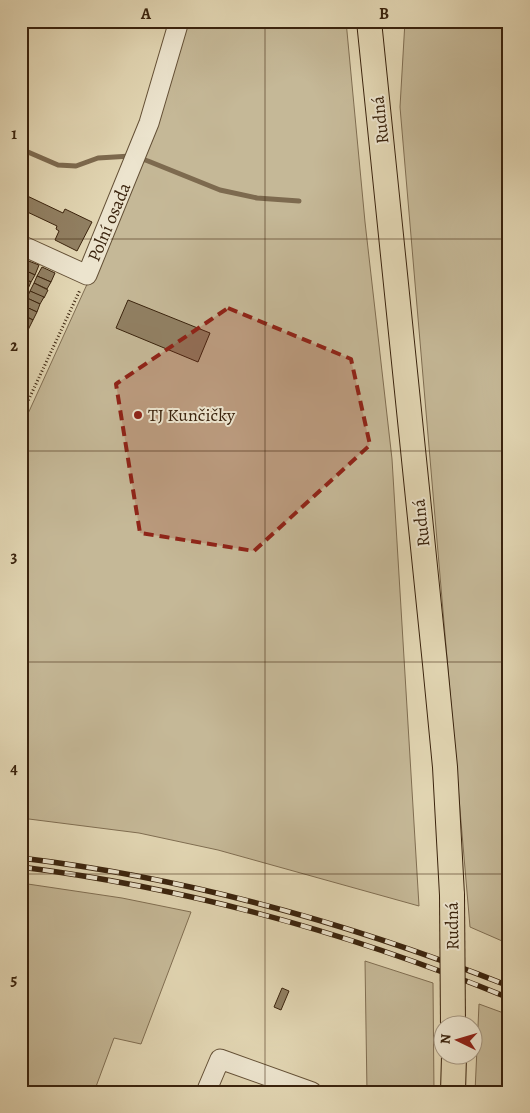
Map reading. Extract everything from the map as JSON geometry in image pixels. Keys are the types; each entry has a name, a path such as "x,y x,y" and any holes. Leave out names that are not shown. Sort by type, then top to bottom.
{"main road":[{"name":"Rudná","path":"370,21 445,768 452,895 453,1016"},
{"path":"454,1066 454,1092"}],"street":[{"name":"Polní osada","path":"87,276 140,148 179,21"},
{"path":"21,245 87,276"},
{"path":"206,1092 220,1059 312,1092"}],"path":[{"name":"Polní osada","path":"21,416 87,276"},
{"path":"21,394 30,398"}],"highlighted area":[{"path":"228,308 351,359 370,445 254,551 140,533 116,384"}],"shaded area":[{"path":"186,21 346,21 365,222 392,459 419,906 218,850 139,833 21,818 21,429 141,166"},
{"path":"405,21 509,21 509,944 470,927 400,107"},
{"path":"21,883 122,898 191,912 141,1044 114,1038 94,1092 21,1092"},
{"path":"365,961 433,983 432,1066 434,1066 434,1092 367,1092"},
{"path":"479,1004 509,1015 509,1092 475,1092 476,1066 482,1066 482,1016 478,1016"}],"building":[{"path":"21,193 63,213 65,209 92,222 77,251 55,240 59,231 56,229 57,226 21,209"},
{"path":"26,260 39,265 35,275 22,269"},
{"path":"42,267 55,273 51,282 37,276"},
{"path":"22,269 35,275 31,282 21,277"},
{"path":"37,276 51,282 47,289 34,283"},
{"path":"21,277 31,282 27,291 21,288"},
{"path":"34,283 48,290 44,298 30,291"},
{"path":"21,288 27,291 24,298 21,297"},
{"path":"30,291 44,297 40,304 27,298"},
{"path":"27,298 40,304 37,312 24,306"},
{"path":"128,300 210,333 198,362 116,328"},
{"path":"24,306 37,312 33,320 21,314"},
{"path":"21,314 33,320 29,328 21,324"},
{"path":"21,324 29,328 25,337 21,335"},
{"path":"282,988 289,991 281,1010 274,1007"}],"waterway":[{"path":"21,149 58,165 76,166 98,158 131,156"},
{"path":"139,158 220,190 257,198 299,201"}],"railway":[{"path":"21,858 146,878 269,906 390,943 509,986"},
{"path":"21,867 146,887 269,916 390,953 509,998"}],"place":[{"name":"TJ Kunčičky","path":"138,415"}]}
